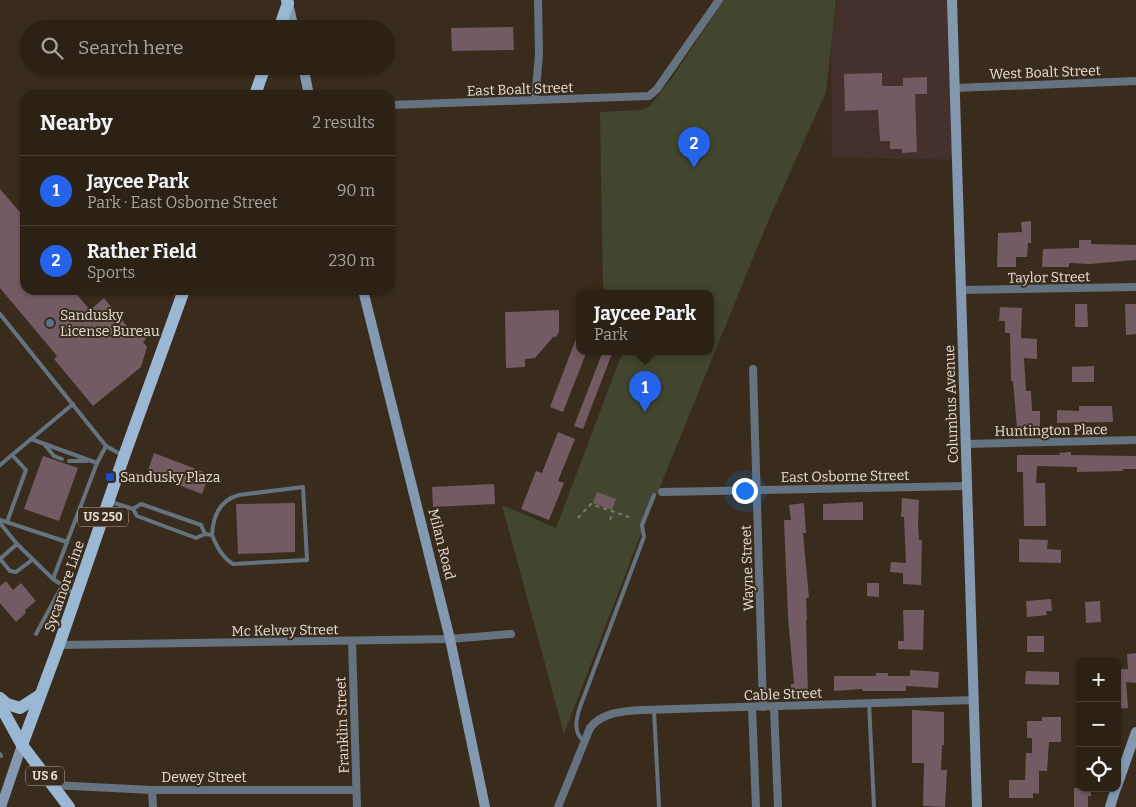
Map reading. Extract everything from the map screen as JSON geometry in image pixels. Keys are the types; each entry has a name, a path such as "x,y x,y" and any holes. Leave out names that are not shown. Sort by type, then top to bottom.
{"main road":[{"name":"Columbus Avenue","path":"952,0 977,807"},
{"path":"282,20 288,1"},
{"path":"288,1 292,20"},
{"path":"257,90 262,75"},
{"path":"305,75 308,90"},
{"name":"Sycamore Line","path":"1,807 182,295"},
{"name":"Milan Road","path":"365,295 450,639 485,807"},
{"path":"0,705 7,704 20,708 40,695"},
{"name":"US 6","path":"0,705 22,744 69,807"},
{"path":"1121,775 1136,732"},
{"path":"1113,806 1116,792"}],"street":[{"path":"535,100 539,54 538,0"},
{"name":"East Boalt Street","path":"395,105 630,98 651,95 719,0"},
{"name":"West Boalt Street","path":"955,88 1136,82"},
{"name":"Taylor Street","path":"962,290 1136,287"},
{"name":"Wayne Street","path":"753,369 763,707"},
{"name":"Huntington Place","path":"966,444 1136,440"},
{"name":"East Osborne Street","path":"662,492 967,486"},
{"name":"Mc Kelvey Street","path":"59,645 352,642 450,639 511,634"},
{"name":"Franklin Street","path":"352,642 357,807"},
{"name":"Cable Street","path":"584,741 590,728 596,721 608,715 630,711 974,700"},
{"path":"752,707 756,807"},
{"path":"774,707 778,807"},
{"path":"558,807 584,741"},
{"name":"Dewey Street","path":"52,785 152,790 356,790"},
{"path":"152,790 153,807"}],"lane":[{"path":"0,314 106,446 124,456"},
{"path":"0,465 73,404"},
{"path":"32,439 97,463"},
{"path":"45,445 54,456 62,459"},
{"path":"53,579 97,463 106,446"},
{"path":"8,522 26,470 12,455"},
{"path":"69,462 89,461"},
{"path":"303,487 307,560 233,564 220,552 212,535 215,516 220,507 231,497 239,494 303,487"},
{"path":"584,741 580,738 576,729 580,707 644,537 642,525 654,495"},
{"path":"109,502 133,509 137,516 196,538 205,534 212,535"},
{"path":"133,509 142,504 201,525 205,534"},
{"path":"0,522 8,522 68,542"},
{"path":"0,522 32,560 53,579 76,595"},
{"path":"17,544 0,559 10,571 16,572 32,560"},
{"path":"36,634 62,586"},
{"path":"870,702 874,807"},
{"path":"654,710 659,807"}],"path":[{"path":"578,518 591,504 629,517"},
{"path":"610,520 613,512"}],"shaded area":[{"path":"837,0 957,0 958,160 832,157 831,47"}],"green space":[{"path":"724,0 836,0 826,92 766,226 714,354 714,290 606,290 603,287 600,112 641,110 649,107 672,78"},
{"path":"621,355 714,355 640,536 564,734 502,505 556,528"}],"building":[{"path":"513,27 514,50 452,51 451,28"},
{"path":"882,73 882,86 903,86 903,78 927,77 927,94 915,94 917,152 902,153 902,149 890,149 890,141 880,141 878,110 845,111 844,74"},
{"path":"0,189 20,212 20,295 77,295 90,310 104,298 130,330 135,326 146,339 143,342 147,347 141,367 93,406 54,359 57,356 0,288"},
{"path":"1031,221 1031,243 1028,243 1027,257 1016,257 1016,267 997,267 998,233 1022,232 1021,222"},
{"path":"1079,240 1091,240 1091,244 1136,245 1136,260 1089,264 1069,263 1069,267 1042,267 1043,249 1079,248"},
{"path":"1075,304 1087,304 1088,327 1075,327"},
{"path":"1125,304 1136,304 1136,334 1126,335"},
{"path":"1000,307 1022,308 1021,338 1037,339 1037,359 1024,358 1026,391 1031,391 1032,411 1040,411 1040,428 1017,429 1013,381 1011,381 1010,333 1005,333 1005,321 999,321"},
{"path":"559,310 559,332 555,338 554,336 535,358 525,359 525,367 506,368 505,312"},
{"path":"576,339 576,355 585,355 563,412 550,407"},
{"path":"601,355 611,355 583,429 574,426"},
{"path":"1094,366 1094,382 1072,382 1072,367"},
{"path":"1079,406 1112,406 1113,422 1057,423 1057,410 1079,411"},
{"path":"558,432 575,439 558,481 564,483 549,520 521,509 536,471 542,473"},
{"path":"1071,452 1071,455 1136,456 1136,469 1077,472 1077,467 1037,466 1036,483 1045,483 1046,526 1024,526 1023,472 1017,472 1017,455 1060,455 1059,453"},
{"path":"154,453 209,474 202,494 147,473"},
{"path":"43,456 78,468 59,521 24,509"},
{"path":"494,484 495,504 433,507 432,487"},
{"path":"597,492 616,499 612,510 593,503"},
{"path":"902,498 919,500 919,540 922,540 921,585 903,584 903,573 890,572 891,562 906,563 904,517 901,517"},
{"path":"863,502 863,520 823,520 823,504"},
{"path":"295,503 295,552 238,554 236,504"},
{"path":"804,503 806,533 803,533 809,598 806,598 808,697 791,698 791,684 794,684 788,617 784,520 791,520 789,505"},
{"path":"1019,539 1048,540 1047,549 1061,550 1061,563 1019,562"},
{"path":"6,581 13,590 21,583 36,601 25,610 26,613 16,622 0,603 0,586"},
{"path":"867,583 879,583 879,597 867,596"},
{"path":"1051,599 1052,611 1046,611 1047,615 1027,617 1026,601"},
{"path":"1100,601 1101,622 1086,623 1085,602"},
{"path":"903,610 924,610 923,650 898,649 898,641 904,641"},
{"path":"1027,636 1044,636 1044,652 1027,652"},
{"path":"1136,653 1136,683 1126,682 1128,708 1121,709 1121,669 1128,669 1127,654"},
{"path":"910,670 939,672 938,688 906,686 906,691 862,691 862,689 834,691 834,676 876,676 876,673 888,673 888,676 910,676"},
{"path":"1026,671 1059,672 1059,685 1025,684"},
{"path":"912,710 944,712 944,745 942,745 941,770 947,770 945,807 923,806 924,763 912,763"},
{"path":"1042,717 1061,717 1061,742 1049,742 1047,771 1039,771 1039,794 1033,793 1033,798 1009,798 1009,780 1025,780 1026,753 1032,753 1032,738 1027,738 1027,721 1042,721"},
{"path":"1074,788 1076,788 1076,792 1091,792 1091,796 1088,796 1088,807 1074,807"}],"place":[{"name":"Rather Field","path":"694,168"},
{"name":"Sandusky License Bureau","path":"50,323"},
{"name":"Jaycee Park","path":"645,412"},
{"name":"Sandusky Plaza","path":"110,477"}]}
